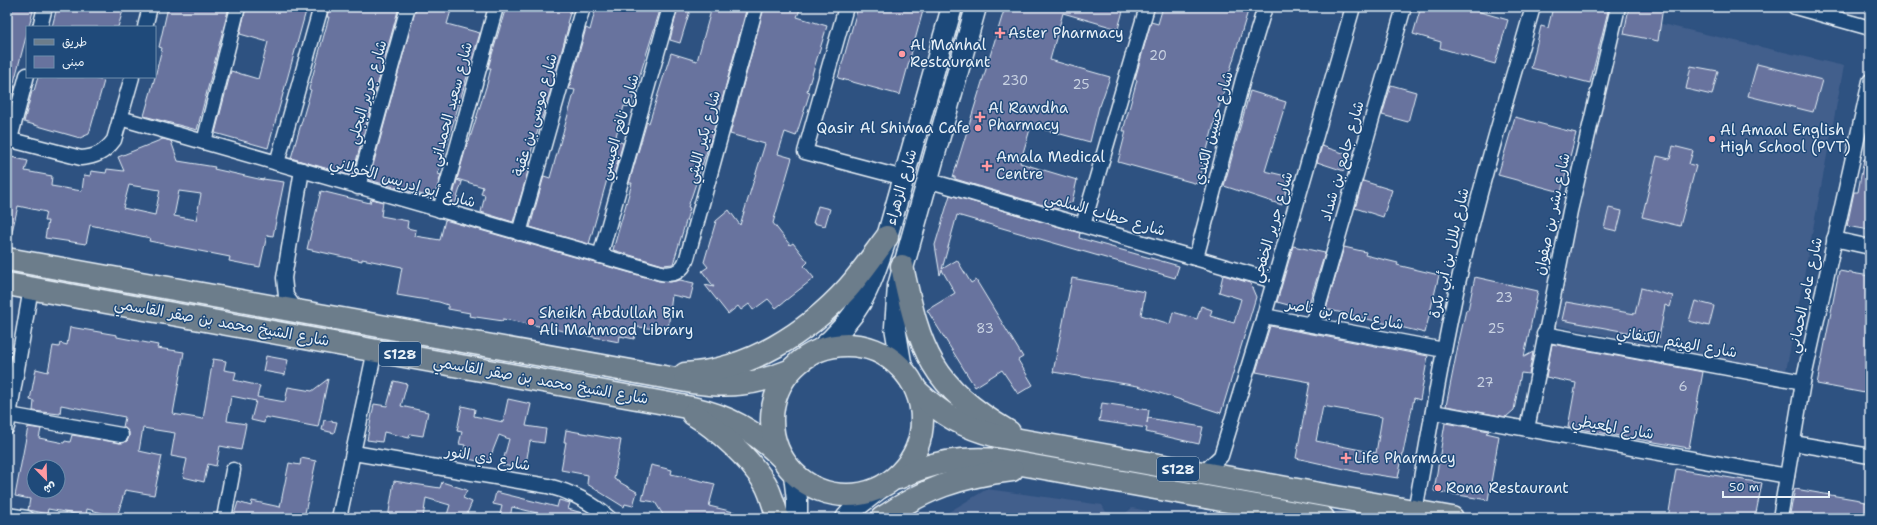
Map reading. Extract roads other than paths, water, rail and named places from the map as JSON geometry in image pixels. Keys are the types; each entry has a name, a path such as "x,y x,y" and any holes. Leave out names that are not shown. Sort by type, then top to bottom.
{"main road":[{"name":"شارع الزهراء","path":"818,351 837,335 853,317 866,296 887,237 952,7"},
{"name":"شارع الزهراء","path":"902,368 895,327 895,307 902,266 976,7"},
{"path":"660,376 690,374 720,368 749,359 776,346 802,330 848,288 887,237"},
{"name":"شارع الشيخ محمد بن صقر القاسمي","path":"7,259 692,382 730,386 757,382 790,371"},
{"path":"902,266 913,316 922,344 935,369 954,392 975,411 1024,440"},
{"name":"شارع الشيخ محمد بن صقر القاسمي","path":"7,284 712,412 749,429 765,441 780,456"},
{"path":"846,518 856,507 887,484 906,468 915,454 921,438 922,406 917,391 902,368 888,356 871,349 848,345 836,346 818,351 803,359 790,371 780,386 773,403 773,439 780,456 794,475 808,486 825,493 843,496 862,494 887,484"},
{"name":"S128","path":"917,391 934,407 953,420 974,430 1452,518"},
{"path":"678,405 716,430 734,446 765,483 778,518"},
{"name":"S128","path":"887,484 935,463 956,459 999,460 1302,516 1323,518"},
{"path":"882,518 914,497 950,482 988,473 1040,467"},
{"path":"794,475 797,500 797,518"}],"street":[{"path":"40,26 45,7"},
{"path":"145,26 150,7"},
{"path":"204,142 238,7"},
{"path":"277,163 321,7"},
{"name":"شارع جرير البجلي","path":"358,187 408,7"},
{"name":"شارع سعيد الحمداني","path":"440,210 496,7"},
{"name":"شارع موسى بن عقبة","path":"519,233 583,7"},
{"name":"شارع نافع العبسي","path":"600,256 670,7"},
{"name":"شارع بكير الليثي","path":"677,272 682,268 687,258 756,7"},
{"path":"846,7 805,152 904,178"},
{"path":"1083,225 1147,7"},
{"name":"شارع حسين الكندي","path":"1196,258 1243,79 1265,7"},
{"name":"شارع جرير الخفجي","path":"1203,473 1221,456 1264,316 1353,7"},
{"name":"شارع جامع بن شداد","path":"1313,325 1404,7"},
{"name":"شارع بلال بن أبي بكرة","path":"1415,511 1444,350 1470,231 1533,7"},
{"name":"شارع بشر بن صفوان","path":"1527,429 1544,334 1581,161 1618,7"},
{"path":"1795,7 1870,28"},
{"path":"26,78 8,139 81,158 100,154 108,148 114,140 132,78"},
{"name":"شارع عامر الحماني","path":"1780,518 1803,382 1834,238 1866,117 1870,81"},
{"name":"شارع أبو إدريس الخولاني","path":"120,118 666,275 677,272"},
{"path":"297,311 286,296 284,278 302,170"},
{"name":"شارع حطاب السلمي","path":"927,180 1274,281"},
{"path":"1834,238 1870,247"},
{"path":"260,304 276,294 284,278"},
{"path":"31,288 10,388 8,421 120,435"},
{"name":"شارع تمام بن ناصر","path":"1264,316 1444,350"},
{"name":"شارع الهيثم الكنفاني","path":"1544,334 1803,382"},
{"path":"338,518 354,453 375,350"},
{"name":"شارع المعيطي","path":"1433,412 1787,476"},
{"path":"1793,443 1870,456"},
{"name":"شارع ذي النور","path":"354,453 555,488 576,495 589,502 609,518"},
{"path":"1221,456 1224,467 1233,478"},
{"path":"224,518 233,470"},
{"path":"7,515 27,518"}],"place":[{"name":"Aster Pharmacy","path":"1000,33"},
{"name":"Al Manhal Restaurant","path":"902,54"},
{"name":"Al Rawdha Pharmacy","path":"980,117"},
{"name":"Qasir Al Shiwaa Cafe","path":"978,128"},
{"name":"Al Amaal English High School (PVT)","path":"1712,139"},
{"name":"Amala Medical Centre","path":"987,166"},
{"name":"Sheikh Abdullah Bin Ali Mahmood Library","path":"531,322"},
{"name":"Life Pharmacy","path":"1346,458"},
{"name":"Rona Restaurant","path":"1438,488"}]}
